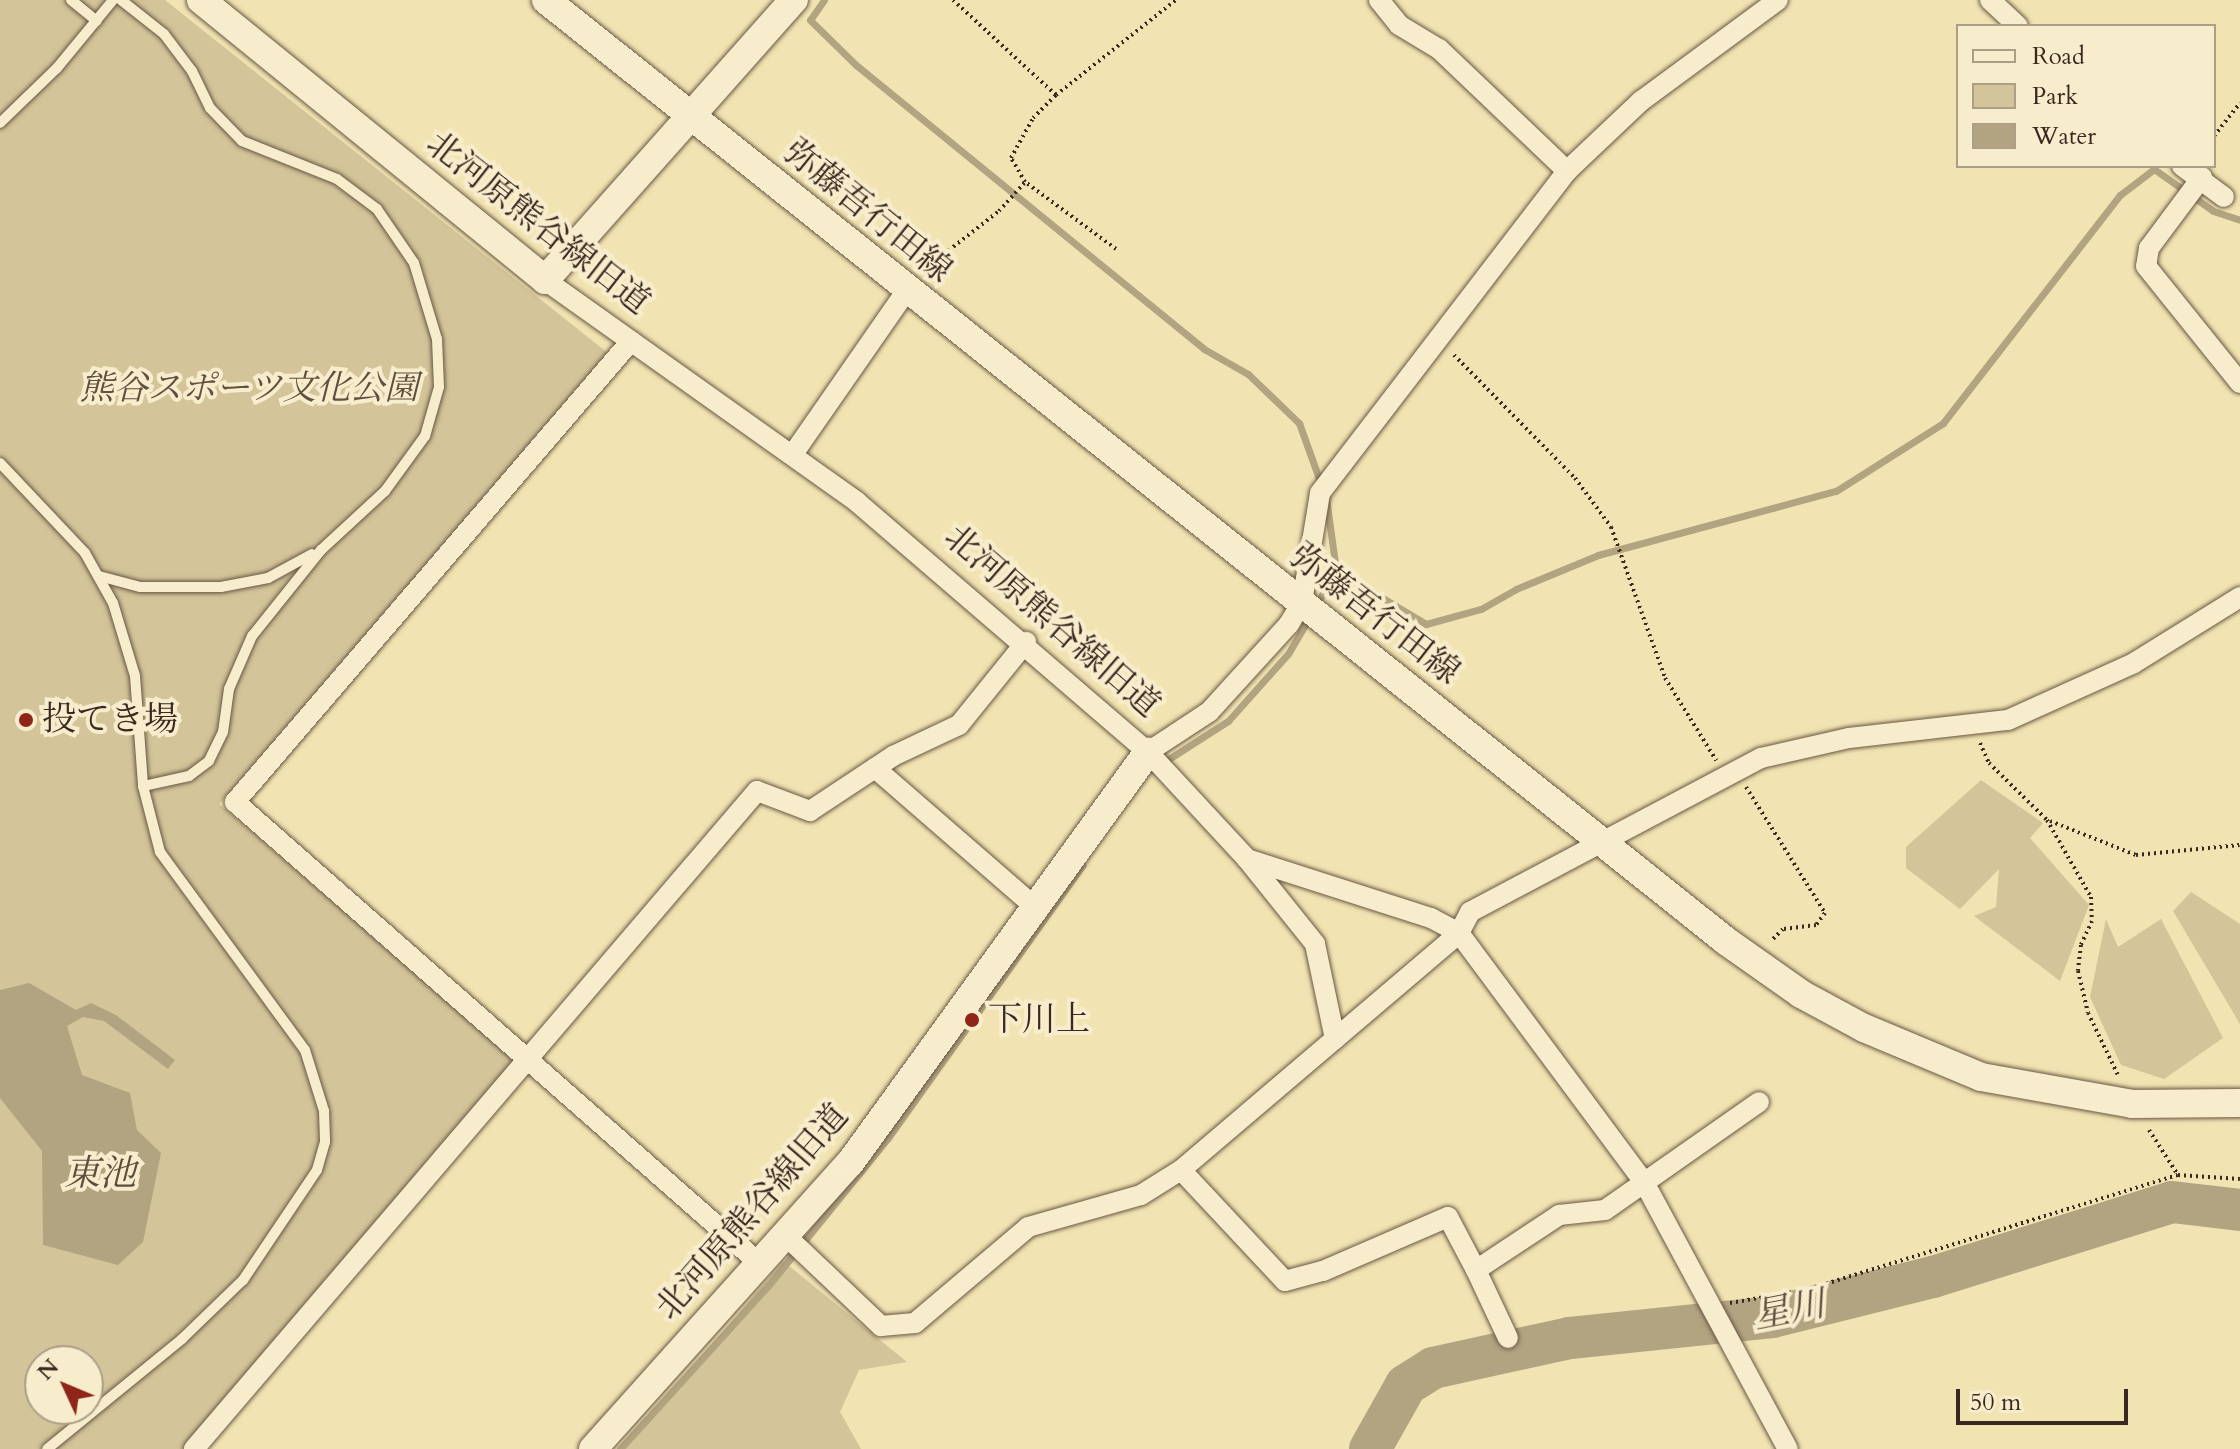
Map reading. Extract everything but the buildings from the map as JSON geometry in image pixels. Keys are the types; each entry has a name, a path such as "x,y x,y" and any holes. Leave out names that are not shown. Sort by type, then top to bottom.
{"main road":[{"name":"北河原熊谷線旧道","path":"201,0 545,280"},
{"name":"弥藤吾行田線","path":"546,0 1755,961 1864,1028 1981,1077 2132,1104 2240,1103"},
{"path":"545,280 695,118 794,0"},
{"name":"北河原熊谷線旧道","path":"593,1449 850,1163 1148,752"}],"street":[{"path":"1379,0 1399,25 1439,49 1567,171"},
{"path":"1335,1039 1315,944 1247,859 1148,752 1209,712 1289,624 1302,602 1320,493 1567,171 1641,101 1778,0"},
{"path":"1990,0 2016,24"},
{"path":"2186,168 2202,177 2224,197"},
{"path":"2202,177 2149,248 2146,266 2240,383"},
{"name":"北河原熊谷線旧道","path":"545,280 793,454 1026,642 1148,752"},
{"path":"793,454 907,290"},
{"path":"631,341 235,802 759,1263"},
{"path":"784,1234 881,1326 915,1323 1028,1227 1141,1195 1181,1170 1459,933 1470,912 1761,758 1849,738 1973,727 2008,720 2134,663 2240,597"},
{"path":"194,1449 757,791 810,811 875,768 959,725 1026,642"},
{"path":"875,768 1036,908"},
{"path":"1247,859 1431,918 1459,933 1644,1182 1788,1449"},
{"path":"1476,1270 1559,1215 1605,1210 1759,1102"},
{"path":"1181,1170 1285,1281 1448,1217 1508,1338"}],"lane":[{"path":"71,0 97,21"},
{"path":"0,123 97,21 113,0"},
{"path":"121,0 164,34 192,71 210,108 242,141 337,179 377,209 414,263 437,339 439,387 425,436 385,491 321,550 252,636 229,689 223,732 209,761 189,776 143,786"},
{"path":"0,463 60,525 99,576 128,642 143,786 160,852 178,881 305,1050 320,1089 325,1142 296,1207 234,1290 47,1449"},
{"path":"99,576 140,587 221,587 268,578 321,550"}],"path":[{"path":"953,0 1056,95"},
{"path":"1116,249 1025,182 1011,158 1033,118 1056,95 1176,0"},
{"path":"2216,133 2240,103"},
{"path":"907,290 999,211 1025,182"},
{"path":"1438,339 1564,466 1611,527 1665,678 1825,913 1816,925 1783,929 1755,961"},
{"path":"1973,727 1989,763 2047,820 2091,897 2092,921 2081,945 2078,971 2088,1013 2132,1104 2178,1175"},
{"path":"2047,820 2136,855 2240,845"},
{"path":"1712,1307 1809,1289 2178,1175 2240,1179"}],"green space":[{"name":"熊谷スポーツ文化公園","path":"0,0 165,0 609,354 219,804 519,1060 182,1449 0,1449"},
{"path":"1981,780 2043,823 2030,838 2089,905 2060,981 1974,916 1996,907 1999,869 1960,909 1906,868 1906,847"},
{"path":"2191,892 2240,924 2240,1024 2173,911"},
{"path":"2106,919 2118,947 2161,919 2223,1038 2164,1079 2121,1065 2090,997"},
{"path":"783,1261 907,1362 859,1370 840,1412 861,1449 623,1449"}],"water":[{"name":"東池","path":"29,983 76,1010 91,1003 116,1015 175,1060 168,1069 104,1021 83,1017 67,1026 82,1075 130,1093 137,1130 161,1153 143,1242 118,1265 43,1245 42,1151 0,1098 0,990"}],"waterway":[{"path":"824,0 810,20 856,65 1204,349 1248,374 1299,423 1322,487"},
{"path":"1336,570 1426,624 1481,609 1516,589 1598,555 1836,491 1943,423 2120,195 2154,169 2213,211 2240,220"},
{"path":"1315,607 1336,570 1326,498"},
{"path":"1161,764 1228,721 1288,654 1309,618"},
{"path":"620,1449 768,1286 888,1138 1083,865"},
{"name":"星川","path":"1370,1449 1406,1385 1433,1368 1570,1338 1772,1317 1933,1277 2172,1202 2240,1210"}],"place":[{"name":"投てき場","path":"26,720"},
{"name":"下川上","path":"972,1020"}]}
